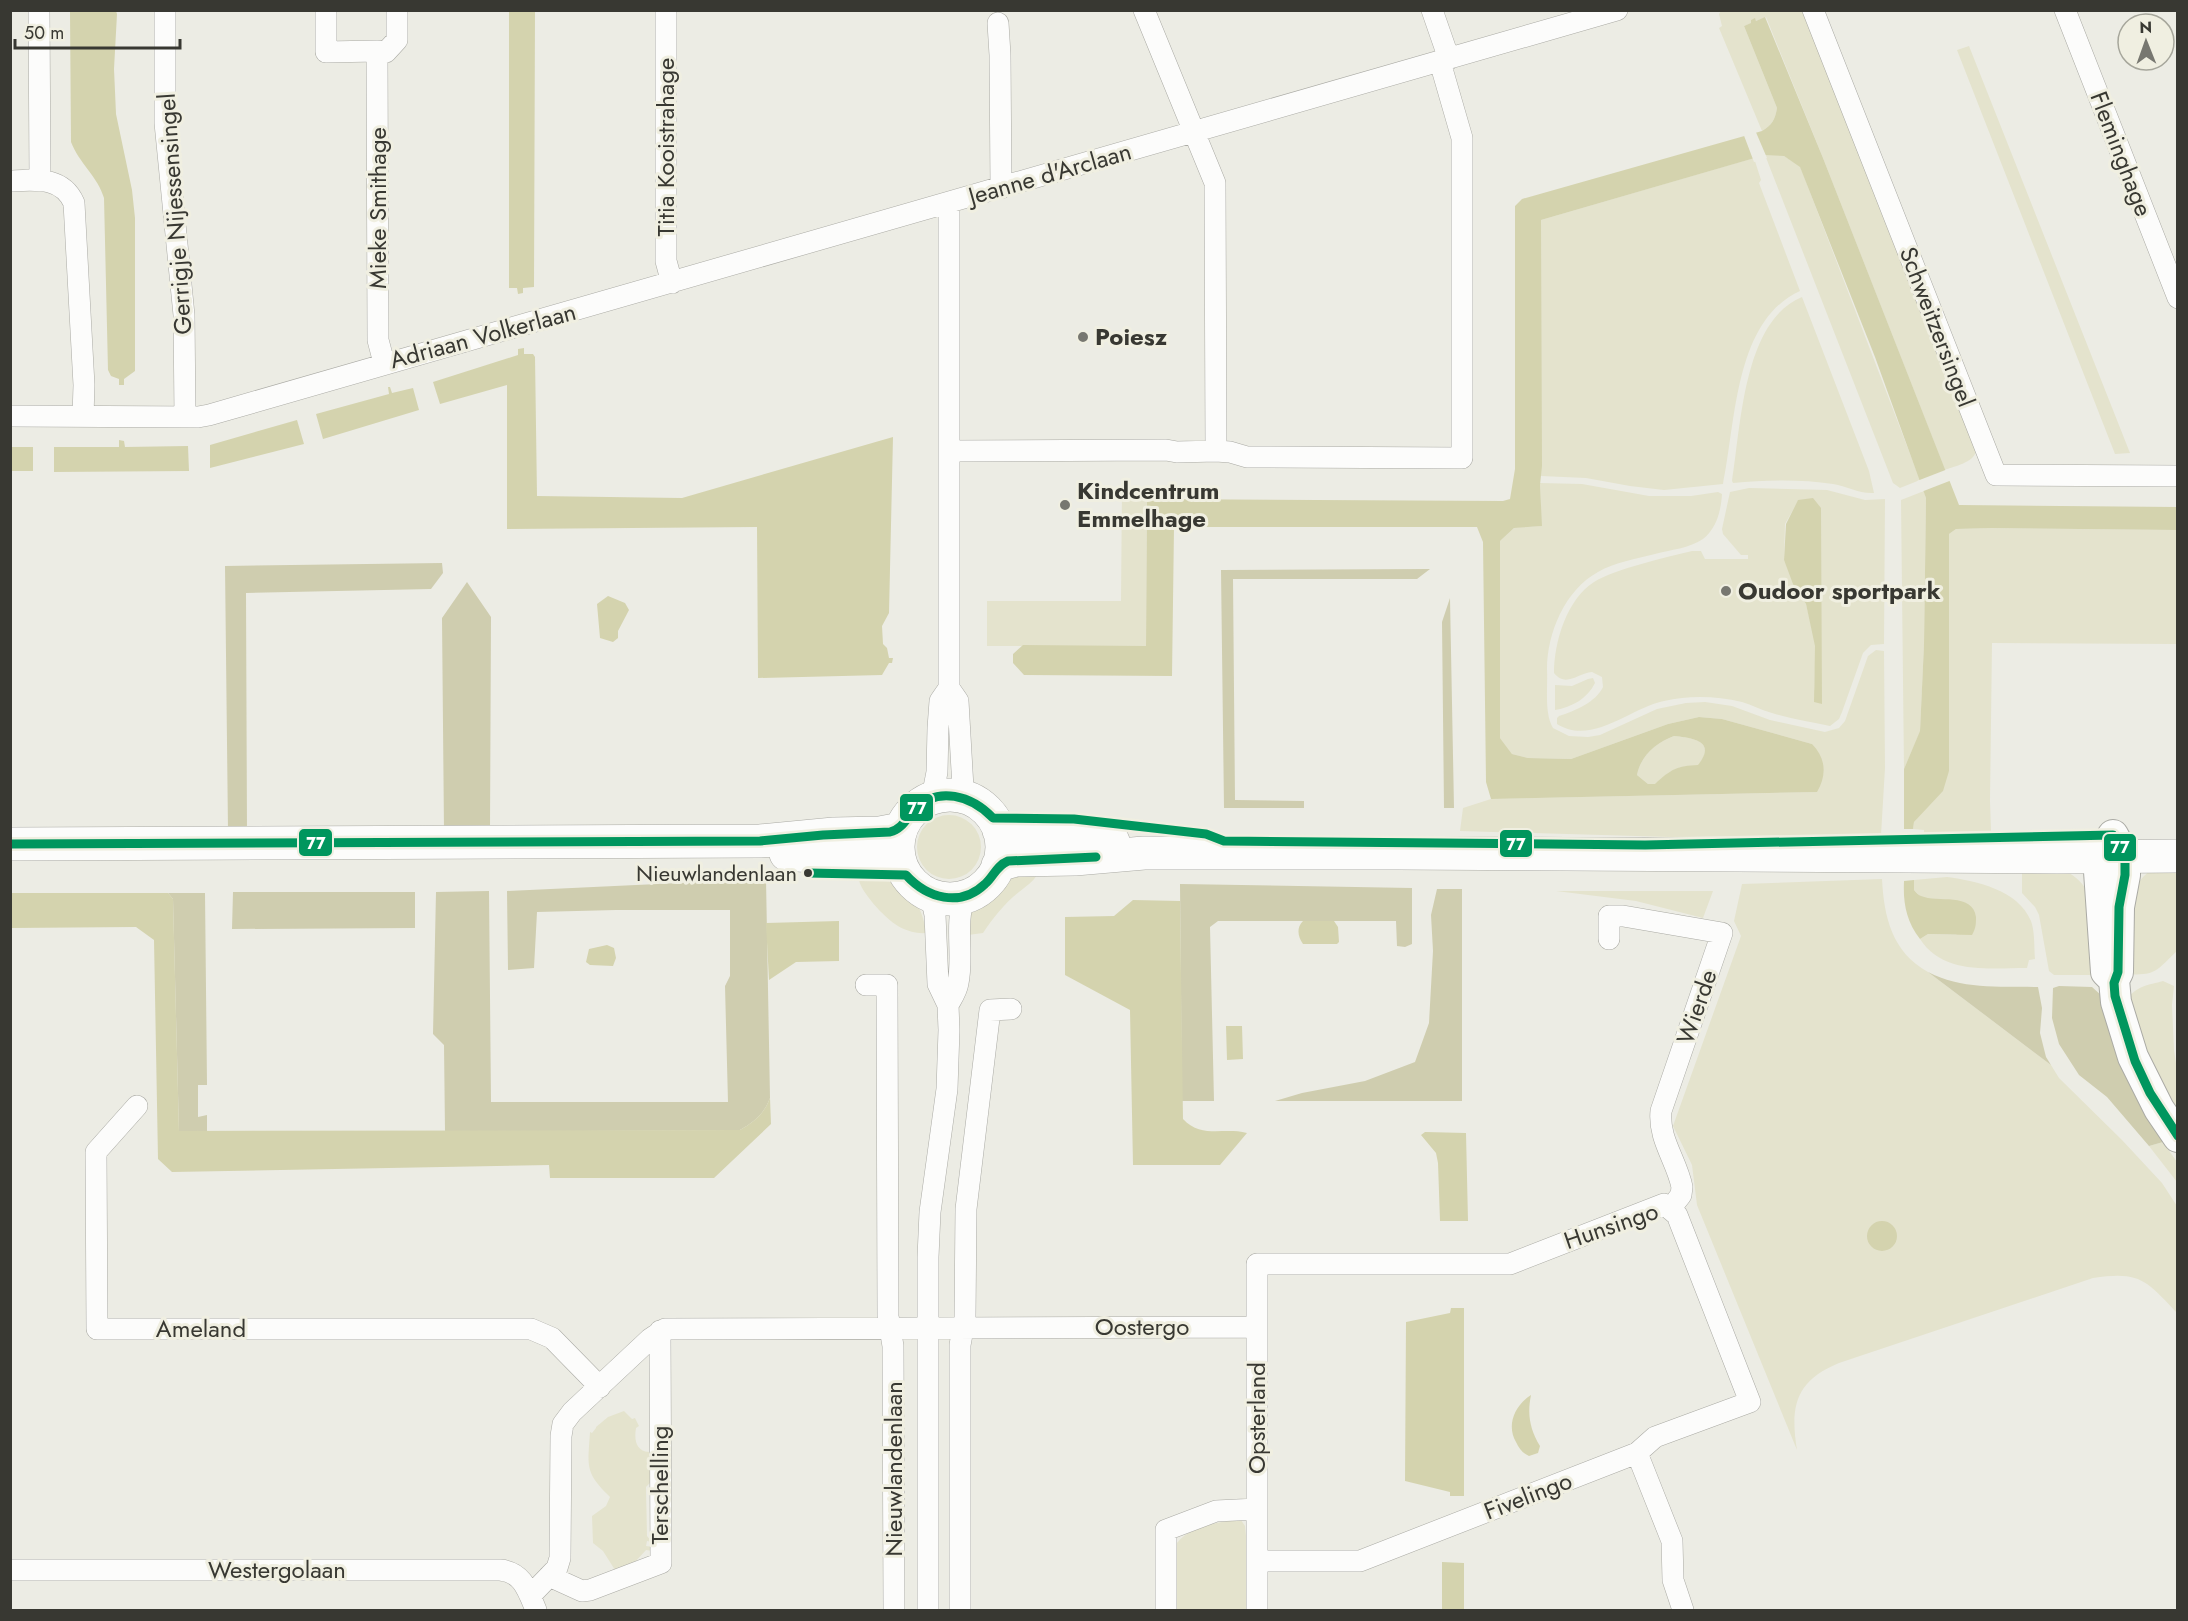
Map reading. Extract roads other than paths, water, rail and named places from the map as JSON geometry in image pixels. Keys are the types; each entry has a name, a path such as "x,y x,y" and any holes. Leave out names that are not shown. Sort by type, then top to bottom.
{"main road":[{"path":"950,795 967,798 979,804 989,813 999,831 1001,848 998,865 985,884 965,896 948,898 931,895 919,889 910,880 900,863 898,846 901,829 913,810 932,798 950,795"},
{"path":"10,844 749,841 834,834 880,833 901,829"},
{"path":"999,831 1017,835 1060,835 1132,841 1406,841 1882,848"},
{"path":"2112,850 2178,835"},
{"path":"998,865 1016,860 1075,859 1144,853 1924,848 2112,850 2178,856"},
{"path":"2112,850 2106,972 2114,980 2116,1002 2130,1049 2156,1102 2178,1137"},
{"path":"10,856 756,852 836,858 880,858 900,863"}],"street":[{"path":"39,10 40,180"},
{"name":"Gerrigje Nijessensingel","path":"165,10 165,123 184,315 184,417"},
{"path":"326,10 326,52 386,52 397,40 397,10"},
{"name":"Titia Kooistrahage","path":"666,10 666,261 672,283"},
{"path":"1144,10 1215,187 1216,451"},
{"path":"949,451 1166,450 1230,452 1247,458 1462,458 1462,138 1432,10"},
{"name":"Jeanne d'Arclaan","path":"932,798 937,772 940,701 949,688 949,204 1617,10"},
{"name":"Schweitzersingel","path":"1813,10 1996,475 2178,476"},
{"name":"Fleminghage","path":"2065,10 2178,298"},
{"path":"998,23 1001,188"},
{"name":"Mieke Smithage","path":"377,51 378,340 384,363"},
{"path":"10,181 49,181 64,188 74,203 84,385 83,416"},
{"name":"Adriaan Volkerlaan","path":"10,416 184,417 209,415 384,363 949,204"},
{"name":"Jeanne d'Arclaan","path":"949,688 958,701 963,788 967,798"},
{"name":"Nieuwlandenlaan","path":"931,895 935,915 938,984 948,1005"},
{"name":"Nieuwlandenlaan","path":"928,1611 929,1235 946,1089 948,1005 958,985 961,911 965,896"},
{"name":"Wierde","path":"1609,939 1609,916 1623,916 1722,933 1661,1111 1660,1125 1682,1187 1681,1194 1670,1209"},
{"name":"Nieuwlandenlaan","path":"866,985 887,985 888,1316 894,1360 894,1611"},
{"path":"960,1611 960,1345 965,1318 966,1209 990,1010 1011,1009"},
{"name":"Ameland","path":"137,1106 96,1152 97,1329 525,1329 543,1333 555,1340 600,1387"},
{"name":"Hunsingo","path":"1257,1327 1257,1264 1510,1264 1664,1204 1677,1215 1680,1221 1749,1402 1655,1437 1637,1453"},
{"name":"Oostergo","path":"964,1328 1257,1327"},
{"name":"Opsterland","path":"1257,1327 1257,1611"},
{"path":"549,1576 556,1568 560,1555 561,1429 569,1416 660,1331 674,1328 964,1328"},
{"name":"Terschelling","path":"549,1576 582,1591 661,1563 660,1331"},
{"path":"1637,1453 1672,1541 1673,1580 1683,1611"},
{"name":"Fivelingo","path":"1257,1561 1360,1561 1637,1453"},
{"name":"Opsterland","path":"1166,1611 1166,1530 1216,1511 1257,1509"},
{"name":"Westergolaan","path":"10,1570 496,1569 519,1576 533,1603"},
{"name":"Westergolaan","path":"533,1603 549,1576"}],"place":[{"name":"Poiesz","path":"1083,337"},
{"name":"Kindcentrum Emmelhage","path":"1065,505"},
{"name":"Oudoor sportpark","path":"1726,591"},
{"name":"Nieuwlandenlaan","path":"808,873"}]}
